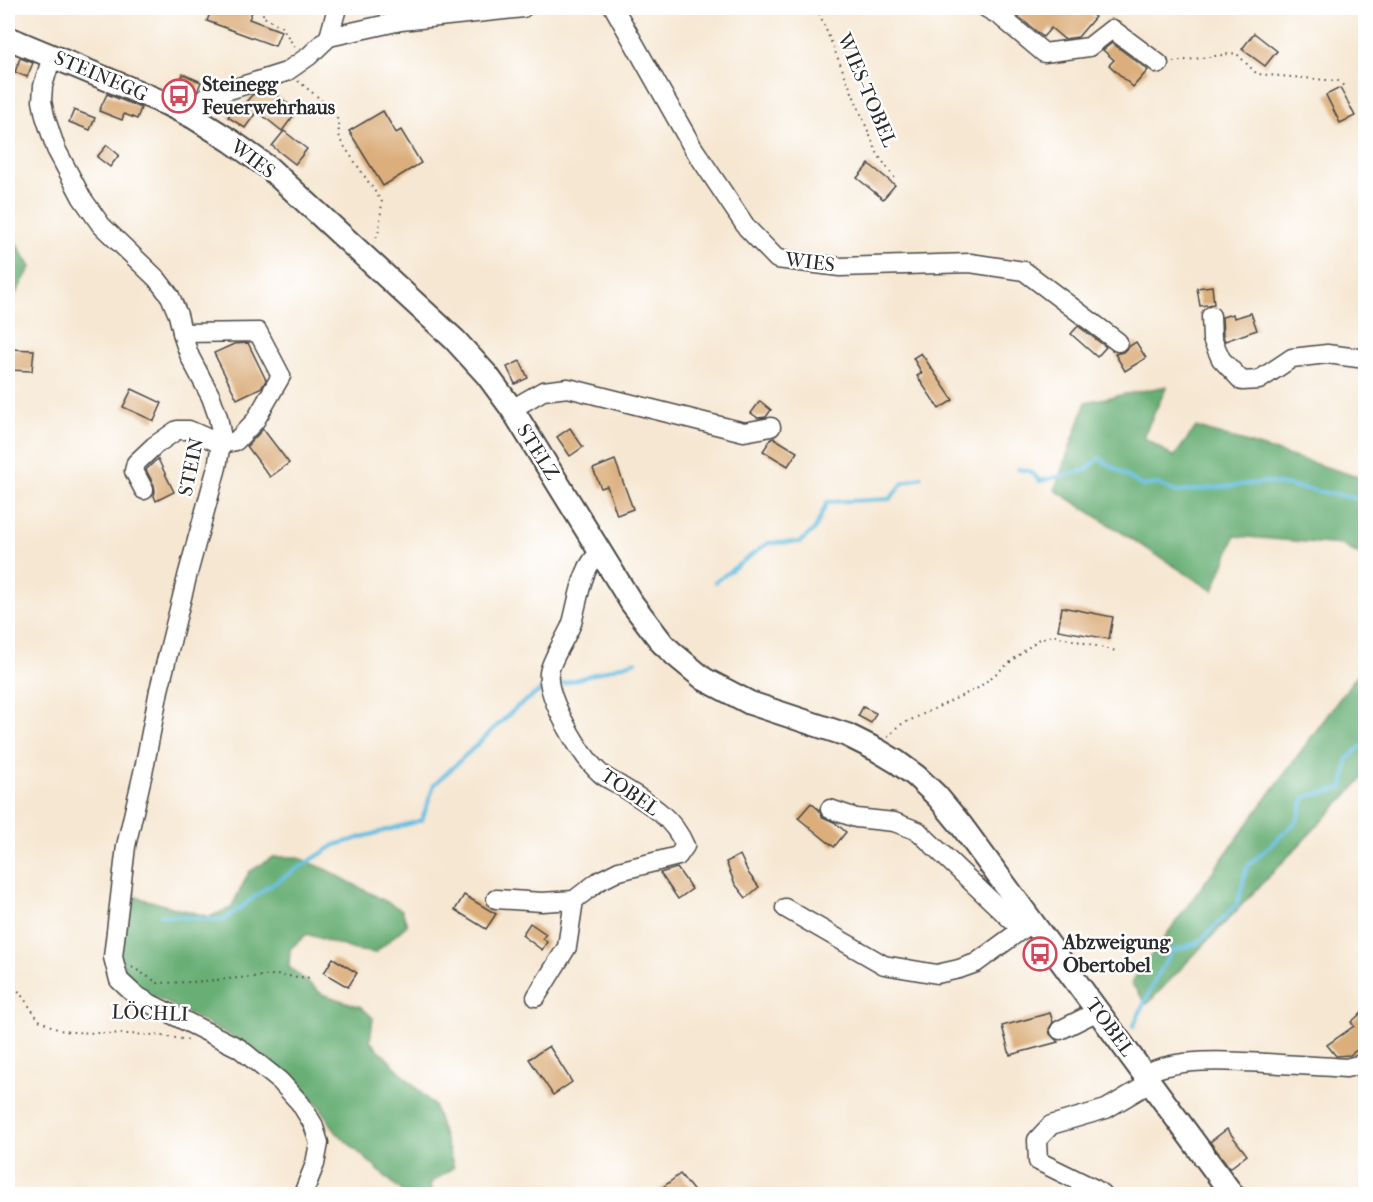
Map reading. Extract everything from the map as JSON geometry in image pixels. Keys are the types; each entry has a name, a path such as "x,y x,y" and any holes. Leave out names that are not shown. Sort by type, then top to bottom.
{"main road":[{"name":"STEINEGG","path":"8,38 193,117"},
{"name":"WIES","path":"193,117 269,168 455,340 487,375 512,409"},
{"name":"STELZ","path":"512,409 631,602 652,630"},
{"name":"TOBEL","path":"652,630 688,668 719,688 750,703 857,739 916,776 961,825 1027,926 1098,1011 1232,1194"}],"street":[{"path":"329,37 337,8"},
{"path":"193,117 207,97 286,72 329,37 401,21 523,8"},
{"name":"WIES","path":"614,8 692,146 747,228 777,259 840,267 970,263 1024,271 1118,342"},
{"path":"986,8 1000,16 1044,53 1089,47 1112,29 1159,64"},
{"name":"STEIN","path":"52,56 43,86 42,100 45,116 61,159 82,198 101,225 157,279 170,296 190,357 211,397 222,438 217,467 159,690 126,846 115,932"},
{"path":"1210,316 1212,339 1221,359 1242,381 1259,380 1292,358 1328,354 1365,359"},
{"path":"144,490 134,471 136,463 154,446 177,430 189,430 221,444 236,441 255,421 281,376 258,332 182,333"},
{"name":"STELZ","path":"512,409 543,391 568,388 744,432 771,427"},
{"name":"TOBEL","path":"574,900 599,881 620,871 678,856 685,846 681,835 668,819 644,800 600,774 580,749 569,730 558,710 549,685 549,670 571,625 588,567 601,552"},
{"path":"785,908 884,965 936,974 976,963 1027,926 918,831 894,822 856,818 830,810"},
{"path":"496,899 542,902 574,900 567,947 536,997"},
{"name":"LÖCHLI","path":"115,932 113,957 119,980 134,994 202,1030"},
{"path":"1059,1030 1098,1011"},
{"path":"202,1030 239,1048 280,1081 300,1103 313,1124 319,1143 315,1164 303,1194"},
{"path":"1102,1194 1038,1161 1037,1140 1051,1125 1106,1109 1148,1079 1153,1070 1165,1066 1218,1061 1346,1068 1365,1063"}],"path":[{"path":"266,8 262,16 282,27 303,60"},
{"name":"WIES-TOBEL","path":"817,8 878,154 896,180"},
{"path":"1159,64 1236,53 1257,74 1338,81 1345,87"},
{"path":"286,72 337,117 340,140 382,202 379,230 372,249 365,257"},
{"path":"885,741 898,726 978,688 1039,639 1053,635 1116,651"},
{"path":"132,966 158,982 193,982 274,975 312,978"},
{"name":"LÖCHLI","path":"8,976 39,1020 59,1030 155,1035 189,1040 197,1038 202,1030"},
{"path":"8,1189 17,1194"}],"green space":[{"path":"13,238 31,267 8,307 8,242"},
{"path":"1167,386 1143,437 1174,457 1196,427 1365,479 1365,558 1342,545 1235,536 1213,591 1055,490 1086,402"},
{"path":"1365,664 1365,776 1147,1004 1131,983"},
{"path":"273,857 297,857 325,869 402,910 407,925 375,953 355,950 307,934 290,949 289,967 322,994 361,1007 373,1018 370,1041 434,1106 454,1167 430,1184 432,1194 405,1194 336,1132 323,1111 296,1081 246,1044 138,988 124,969 116,949 128,895 209,917 231,908 249,872"}],"building":[{"path":"212,8 240,8 252,12 249,19 281,31 275,46 207,21"},
{"path":"1018,8 1084,8 1095,17 1078,37 1064,39 1051,28 1043,37 1013,12"},
{"path":"1254,33 1277,51 1265,66 1242,49"},
{"path":"1112,43 1148,70 1133,87 1109,65 1114,60 1103,50"},
{"path":"20,58 33,63 27,77 15,72"},
{"path":"183,74 201,82 197,92 191,98 175,92"},
{"path":"1340,88 1355,116 1340,123 1326,95"},
{"path":"269,89 297,111 282,131 257,111 245,128 228,117 237,105 241,108 252,95"},
{"path":"107,94 141,108 137,119 124,114 122,120 99,111"},
{"path":"74,110 95,118 90,130 69,122"},
{"path":"383,111 396,133 401,130 421,163 383,186 349,131"},
{"path":"284,131 307,149 295,164 272,146"},
{"path":"107,145 119,155 110,167 97,157"},
{"path":"869,164 895,185 883,199 857,178"},
{"path":"1212,286 1214,304 1200,306 1197,288"},
{"path":"1251,313 1257,330 1225,341 1222,317 1233,314 1234,318"},
{"path":"1078,326 1106,347 1097,357 1071,334"},
{"path":"1136,342 1146,358 1125,371 1115,354 1123,352"},
{"path":"248,343 266,380 262,387 237,399 214,353 234,344"},
{"path":"8,349 34,350 32,371 8,370"},
{"path":"921,353 953,400 939,409 917,376 922,373 913,358"},
{"path":"520,361 528,378 515,384 507,367"},
{"path":"132,389 162,403 154,421 123,407"},
{"path":"760,401 771,410 766,417 758,418 751,413"},
{"path":"570,428 583,447 570,456 557,437"},
{"path":"263,429 289,463 270,477 247,446"},
{"path":"774,438 797,452 788,466 763,451"},
{"path":"158,459 174,492 156,501 154,485 146,470"},
{"path":"615,460 633,509 617,515 607,486 601,488 593,469"},
{"path":"1062,607 1113,617 1109,639 1058,630"},
{"path":"863,707 876,713 871,723 858,716"},
{"path":"811,803 819,810 822,817 834,822 846,832 834,847 798,818"},
{"path":"740,855 749,874 759,887 746,898 735,884 726,862"},
{"path":"677,868 692,889 678,899 660,873"},
{"path":"464,895 496,914 486,929 455,910"},
{"path":"530,923 546,934 543,938 547,942 542,950 522,935"},
{"path":"333,958 357,973 348,987 324,973"},
{"path":"1365,1010 1365,1044 1350,1055 1336,1056 1327,1045 1354,1026 1351,1022"},
{"path":"1050,1013 1053,1022 1049,1029 1050,1034 1058,1042 1010,1055 1002,1026"},
{"path":"549,1046 572,1082 553,1095 529,1059"},
{"path":"1227,1129 1247,1155 1230,1168 1210,1142"},
{"path":"680,1174 696,1194 654,1194"}],"waterway":[{"path":"1018,469 1030,471 1040,481 1086,470 1099,458 1142,486 1158,484 1176,492 1267,482 1366,500"},
{"path":"715,582 768,543 800,542 815,529 827,502 890,499 903,483 921,477"},
{"path":"562,684 636,661"},
{"path":"161,915 223,921 265,889 335,845 422,820 434,785 517,707 544,688"},
{"path":"1133,1027 1155,980 1172,951 1198,943 1237,905 1247,867 1297,821 1305,797 1343,788 1348,758 1366,742"}],"place":[{"name":"Steinegg Feuerwehrhaus","path":"179,96"},
{"name":"Abzweigung Obertobel","path":"1040,954"}]}
